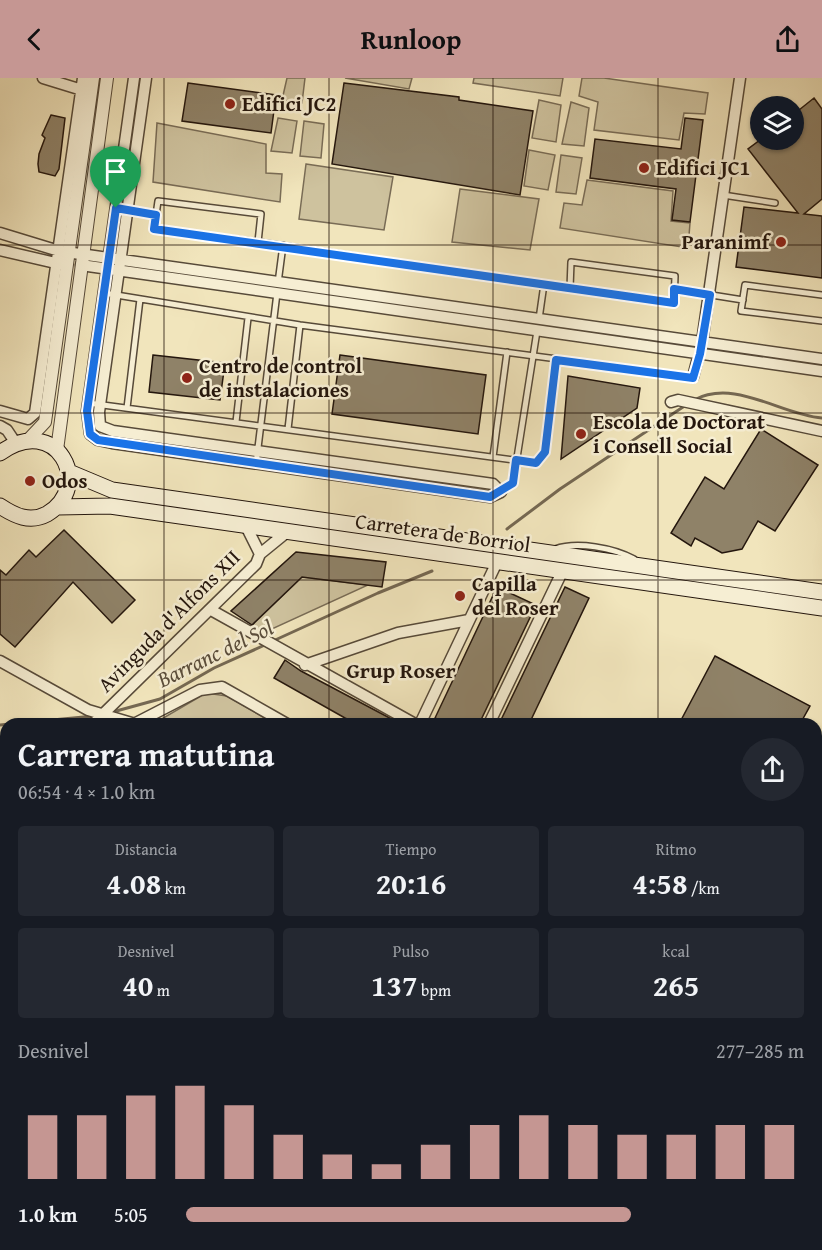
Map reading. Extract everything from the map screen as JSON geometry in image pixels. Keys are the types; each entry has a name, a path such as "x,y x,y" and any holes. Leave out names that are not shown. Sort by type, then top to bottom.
{"main road":[{"path":"0,453 22,441 44,442 57,450 69,472 68,491 58,507 39,518 17,518 0,506"},
{"name":"Carretera de Borriol","path":"69,472 112,490 822,592"},
{"name":"Carretera de Borriol","path":"58,507 110,506 822,608"}],"street":[{"path":"43,78 82,90"},
{"path":"64,252 83,78"},
{"path":"0,411 28,419 33,417 62,264 93,78"},
{"path":"57,450 107,78"},
{"path":"134,78 88,403 90,434 98,440 256,464 490,497 501,492 493,484 113,431 100,426 100,404 146,78"},
{"path":"693,378 700,354 710,295 739,78"},
{"path":"0,233 64,252 82,260 538,325 700,354 822,371"},
{"path":"0,250 62,264"},
{"path":"0,426 22,441 45,422 62,264"},
{"path":"538,325 702,342 822,359"},
{"path":"672,402 678,400 822,431"},
{"name":"Avinguda d'Alfons XII","path":"246,526 260,554"},
{"name":"Avinguda d'Alfons XII","path":"99,718 211,610 256,564 260,554 287,532"},
{"path":"423,718 497,562"},
{"path":"492,718 562,572"},
{"path":"211,610 305,665 404,718"},
{"path":"305,665 398,633 469,620"},
{"path":"320,672 332,657"},
{"path":"0,661 88,710 113,718"},
{"path":"146,718 200,690 222,687 276,718"}],"lane":[{"path":"723,195 775,204"},
{"path":"258,242 261,214 158,201 154,229 258,242 283,245 570,288 674,303 675,276 571,262 570,288"},
{"path":"116,208 156,215"},
{"path":"256,464 283,245"},
{"path":"501,492 513,483 544,284"},
{"path":"822,295 745,285 741,311 822,321"},
{"path":"674,289 743,300"},
{"path":"104,293 248,318 693,378"},
{"path":"127,408 140,299"},
{"path":"236,422 248,318"},
{"path":"288,429 300,325"},
{"path":"493,457 507,352"},
{"path":"88,403 536,463 545,452 556,360"}],"shaded area":[{"path":"287,78 305,78 302,103 282,100"},
{"path":"345,78 412,78 409,89"},
{"path":"474,78 563,78 560,96 473,83"},
{"path":"582,78 604,78 708,93 705,114 684,113 679,140 594,130 598,102 579,96"},
{"path":"539,100 561,105 556,142 532,138"},
{"path":"571,102 589,108 584,146 562,144"},
{"path":"278,118 297,121 292,153 271,151"},
{"path":"304,121 324,124 321,158 300,156"},
{"path":"157,123 266,144 266,173 282,174 280,202 153,182"},
{"path":"529,150 555,155 548,190 524,186"},
{"path":"561,155 582,158 576,194 556,192"},
{"path":"306,164 393,177 384,230 299,219"},
{"path":"587,180 673,191 671,221 690,223 688,248 560,228 564,203 582,205"},
{"path":"460,189 539,199 530,250 452,242"},
{"path":"302,577 368,585 261,634 248,629"},
{"path":"206,693 227,696 265,718 163,718"}],"building":[{"name":"Edifici JC2","path":"188,83 276,95 271,133 182,121"},
{"path":"344,83 459,97 459,100 533,111 520,195 332,164"},
{"path":"814,98 822,109 822,199 804,214 822,216 822,278 736,267 744,207 798,213 748,149 804,150 804,106"},
{"path":"51,115 65,118 59,169 55,176 39,172 38,164 45,138 42,135"},
{"name":"Edifici JC1","path":"685,118 703,120 690,222 672,220 676,189 590,178 595,139 681,149"},
{"name":"Centro de control de instalaciones","path":"153,355 225,363 220,400 149,392"},
{"path":"340,355 486,375 478,434 332,414"},
{"name":"Escola de Doctorat i Consell Social","path":"568,376 640,388 637,408 561,459"},
{"path":"761,429 818,465 775,531 758,521 742,549 722,553 695,538 691,546 671,533 705,477 724,489"},
{"path":"64,530 135,600 112,623 73,582 15,647 0,634 0,570 6,575 29,550 36,557"},
{"path":"296,552 386,562 382,587 302,577 252,625 231,611"},
{"path":"497,587 536,605 482,718 435,718"},
{"path":"565,587 589,598 532,718 502,718"},
{"path":"715,656 810,706 803,718 682,718"},
{"path":"285,660 301,671 390,718 345,718 274,678"}],"waterway":[{"name":"Barranc del Sol","path":"694,400 710,394 742,395 790,411 822,418"},
{"name":"Barranc del Sol","path":"507,529 560,489 686,405"},
{"name":"Barranc del Sol","path":"273,641 432,571"},
{"name":"Barranc del Sol","path":"109,713 160,699 214,668 267,644"},
{"name":"Barranc del Sol","path":"73,718 94,716"}],"place":[{"name":"Edifici JC2","path":"230,104"},
{"name":"Edifici JC1","path":"644,168"},
{"name":"Paranimf","path":"781,242"},
{"name":"Centro de control de instalaciones","path":"187,378"},
{"name":"Escola de Doctorat i Consell Social","path":"581,434"},
{"name":"Odos","path":"30,481"},
{"name":"Capilla del Roser","path":"460,596"}],"district":[{"name":"Grup Roser","path":"401,670"}],"route":[{"path":"116,208 156,215 154,229 674,303 674,289 710,295 700,354 693,378 556,360 545,452 536,463 516,460 513,483 490,497 98,440 90,434 87,411 116,208"}]}
